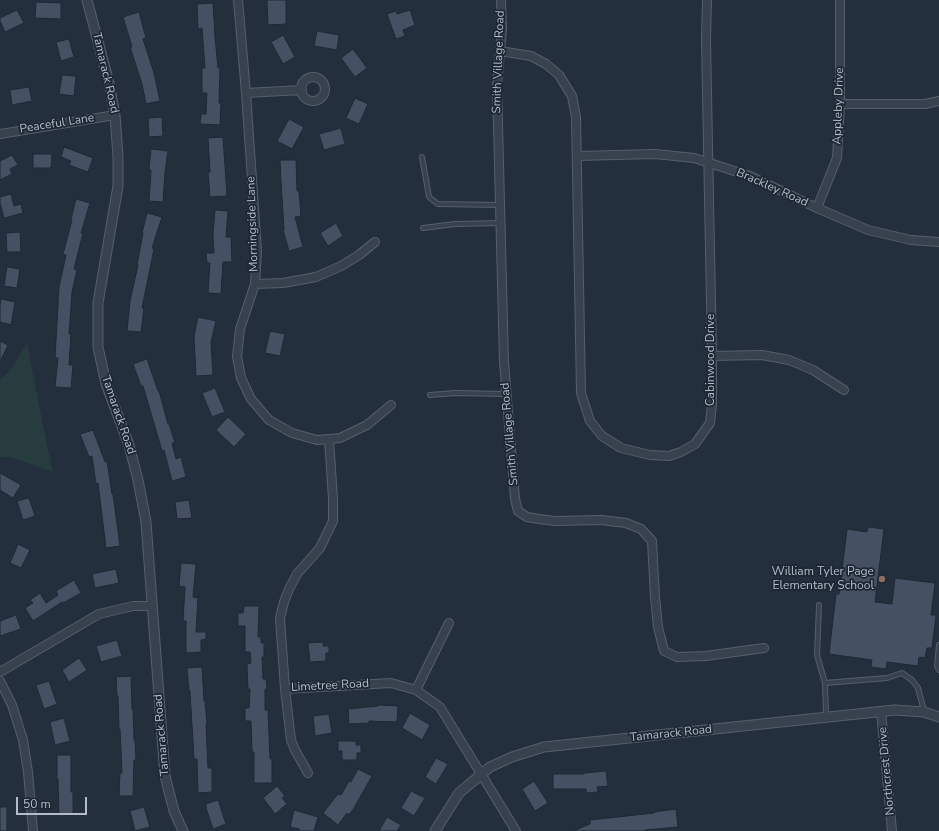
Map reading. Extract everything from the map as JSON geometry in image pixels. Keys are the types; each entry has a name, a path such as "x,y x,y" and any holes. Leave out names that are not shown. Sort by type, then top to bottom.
{"street":[{"name":"Tamarack Road","path":"87,0 109,83 115,115 118,157 118,186 98,302 98,347 106,384 129,445 138,480 146,522 165,776 174,811 183,831"},
{"name":"Morningside Lane","path":"238,0 257,251 255,284 240,329 237,356 241,378 251,399 269,420 292,433 317,440 340,438 367,425 391,405"},
{"name":"Smith Village Road","path":"501,0 502,29 496,85 504,362 515,499 518,510 526,517 538,519 555,521 601,520 626,523 641,529 652,541 658,627 664,651 677,658 706,656 764,648"},
{"name":"Cabinwood Drive","path":"500,51 531,56 546,64 559,75 572,96 576,117 581,393 590,421 602,436 621,448 650,455 669,456 681,452 695,444 710,423 712,405 706,40 707,0"},
{"name":"Appleby Drive","path":"817,208 836,158 840,104 840,0"},
{"path":"246,94 302,90"},
{"path":"840,104 925,104 939,101"},
{"name":"Peaceful Lane","path":"0,134 115,115"},
{"name":"Brackley Road","path":"577,156 655,154 694,158 750,176 817,208 868,230 911,240 939,242"},
{"path":"255,284 283,283 316,277 342,266 375,242"},
{"path":"712,356 762,355 789,360 813,370 844,390"},
{"name":"Limetree Road","path":"329,439 333,521 320,548 297,574 289,588 284,602 280,618 285,689 391,683 416,690 440,707 516,831"},
{"path":"0,672 99,614 133,606 152,606"},
{"path":"416,690 449,623"},
{"path":"0,681 12,705 23,740 28,772 32,831"},
{"path":"285,689 291,740 308,773"},
{"name":"Tamarack Road","path":"435,831 459,793 490,767 512,757 544,747 881,711 895,710 924,712 939,717"},
{"name":"Northcrest Drive","path":"881,711 890,831"}],"lane":[{"path":"422,157 429,197 438,204 500,205"},
{"path":"423,228 456,224 500,223"},
{"path":"430,395 455,393 507,394"},
{"path":"819,605 817,655 825,683 826,717"},
{"path":"939,645 937,666 939,670"},
{"path":"825,683 888,678 902,674 912,680 918,688 924,712"}],"green space":[{"path":"27,343 53,472 10,457 0,457 0,380 11,369"}],"building":[{"path":"267,0 286,0 286,24 268,25"},
{"path":"36,2 61,3 61,19 35,18"},
{"path":"213,3 218,68 220,68 220,125 200,124 201,114 206,114 207,93 202,93 202,68 205,68 202,28 198,29 197,4"},
{"path":"17,10 24,23 5,32 0,18"},
{"path":"410,10 415,25 403,30 405,36 396,39 387,14 396,11 397,14"},
{"path":"139,12 146,38 143,39 154,73 160,101 146,104 142,84 130,47 132,47 123,17"},
{"path":"317,31 339,35 337,50 314,46"},
{"path":"283,35 295,57 283,64 271,42"},
{"path":"69,39 74,57 61,61 56,42"},
{"path":"353,49 367,68 355,77 341,58"},
{"path":"62,75 76,76 74,96 59,94"},
{"path":"29,87 32,101 12,105 10,90"},
{"path":"355,98 368,104 359,124 346,118"},
{"path":"162,117 163,136 149,137 148,118"},
{"path":"289,119 304,127 292,149 277,141"},
{"path":"341,128 345,144 324,150 319,134"},
{"path":"223,137 227,196 210,197 208,138"},
{"path":"64,147 93,158 88,172 69,165 71,161 61,157"},
{"path":"151,149 168,151 163,202 149,201"},
{"path":"33,154 52,154 51,168 33,168"},
{"path":"12,155 18,165 10,169 12,174 0,180 0,161"},
{"path":"280,160 296,160 297,191 299,191 301,216 295,217 303,247 289,251 283,230"},
{"path":"11,194 14,206 21,204 23,213 4,218 0,197"},
{"path":"76,199 90,203 81,233 83,233 74,269 77,270 72,292 69,334 71,334 69,365 73,365 71,388 55,387 58,358 55,358 59,287 66,255 63,254"},
{"path":"215,210 228,211 226,237 231,237 232,262 223,262 221,294 208,293 210,263 207,263 206,253 214,253 213,234"},
{"path":"147,213 162,217 152,248 154,249 142,308 144,308 141,332 127,331 130,301"},
{"path":"336,223 343,236 328,246 320,233"},
{"path":"20,232 21,252 7,252 6,233"},
{"path":"7,267 20,269 17,288 4,286"},
{"path":"1,299 15,302 11,325 0,322"},
{"path":"198,317 216,321 211,342 213,375 196,376 194,336"},
{"path":"270,331 285,334 280,356 265,353"},
{"path":"0,341 8,345 0,362"},
{"path":"147,359 159,391 175,443 172,443 176,459 181,457 186,477 172,481 164,450 162,451 143,386 141,386 133,364"},
{"path":"215,388 225,412 212,417 202,393"},
{"path":"228,417 246,434 234,447 216,430"},
{"path":"93,430 105,462 107,461 120,546 106,548 98,483 96,484 92,456 89,457 80,434"},
{"path":"0,473 21,485 13,498 0,490"},
{"path":"29,498 35,516 23,520 17,501"},
{"path":"189,500 192,518 177,519 175,502"},
{"path":"868,527 884,529 875,602 892,604 895,578 935,583 931,615 936,615 932,648 927,648 925,658 919,657 918,666 887,662 886,669 871,667 872,660 829,654 836,594 839,594 847,529 867,532"},
{"path":"18,544 30,550 21,568 10,563"},
{"path":"181,563 196,564 193,597 198,598 196,632 206,632 206,639 201,640 201,652 186,653 186,621 183,621 185,587 179,586"},
{"path":"116,569 119,583 95,588 92,574"},
{"path":"74,580 81,593 63,603 62,602 33,621 25,608 33,603 30,600 40,593 46,603 58,595 56,591"},
{"path":"244,606 259,606 258,637 261,637 261,643 264,643 264,657 262,657 263,679 266,679 267,689 265,689 265,710 268,710 270,759 272,759 272,783 254,783 254,752 252,752 251,721 245,721 245,708 249,708 250,689 248,689 247,664 251,663 250,652 245,652 245,626 238,626 238,613 243,613"},
{"path":"16,615 21,629 0,636 0,621"},
{"path":"117,640 122,656 101,662 96,646"},
{"path":"323,642 323,646 329,646 329,653 326,653 326,661 310,662 308,643"},
{"path":"79,658 87,670 69,682 62,670"},
{"path":"202,667 207,725 208,768 212,768 212,792 198,793 197,759 194,759 190,691 187,668"},
{"path":"131,676 136,760 134,760 133,796 119,796 120,773 122,773 116,677"},
{"path":"49,681 57,704 44,709 36,685"},
{"path":"378,705 398,706 397,722 369,721 369,723 349,724 348,709"},
{"path":"410,713 430,725 422,740 402,728"},
{"path":"329,714 332,733 315,736 313,716"},
{"path":"64,718 70,741 55,745 50,722"},
{"path":"338,741 356,741 356,745 361,745 361,753 357,753 357,760 342,760 342,751 338,751"},
{"path":"57,755 71,755 71,792 73,792 73,815 59,816"},
{"path":"436,758 448,764 436,784 425,777"},
{"path":"358,769 372,776 354,808 349,815 347,813 338,825 323,813 338,794 341,795 349,781 351,782"},
{"path":"606,771 608,786 597,787 598,792 586,793 586,789 553,789 553,774 584,774"},
{"path":"534,781 548,803 535,811 522,789"},
{"path":"277,786 285,796 282,798 287,804 275,814 263,798"},
{"path":"411,791 425,798 414,816 401,808"},
{"path":"218,800 226,824 213,829 206,804"},
{"path":"0,807 7,807 7,831 0,831"},
{"path":"144,807 150,827 135,831 130,811"},
{"path":"676,809 678,827 645,831 573,831 590,824 590,820"},
{"path":"294,810 318,817 314,831 299,831 299,829 290,827"},
{"path":"387,817 401,825 397,831 379,831"}],"place":[{"name":"William Tyler Page Elementary School","path":"882,579"}]}
